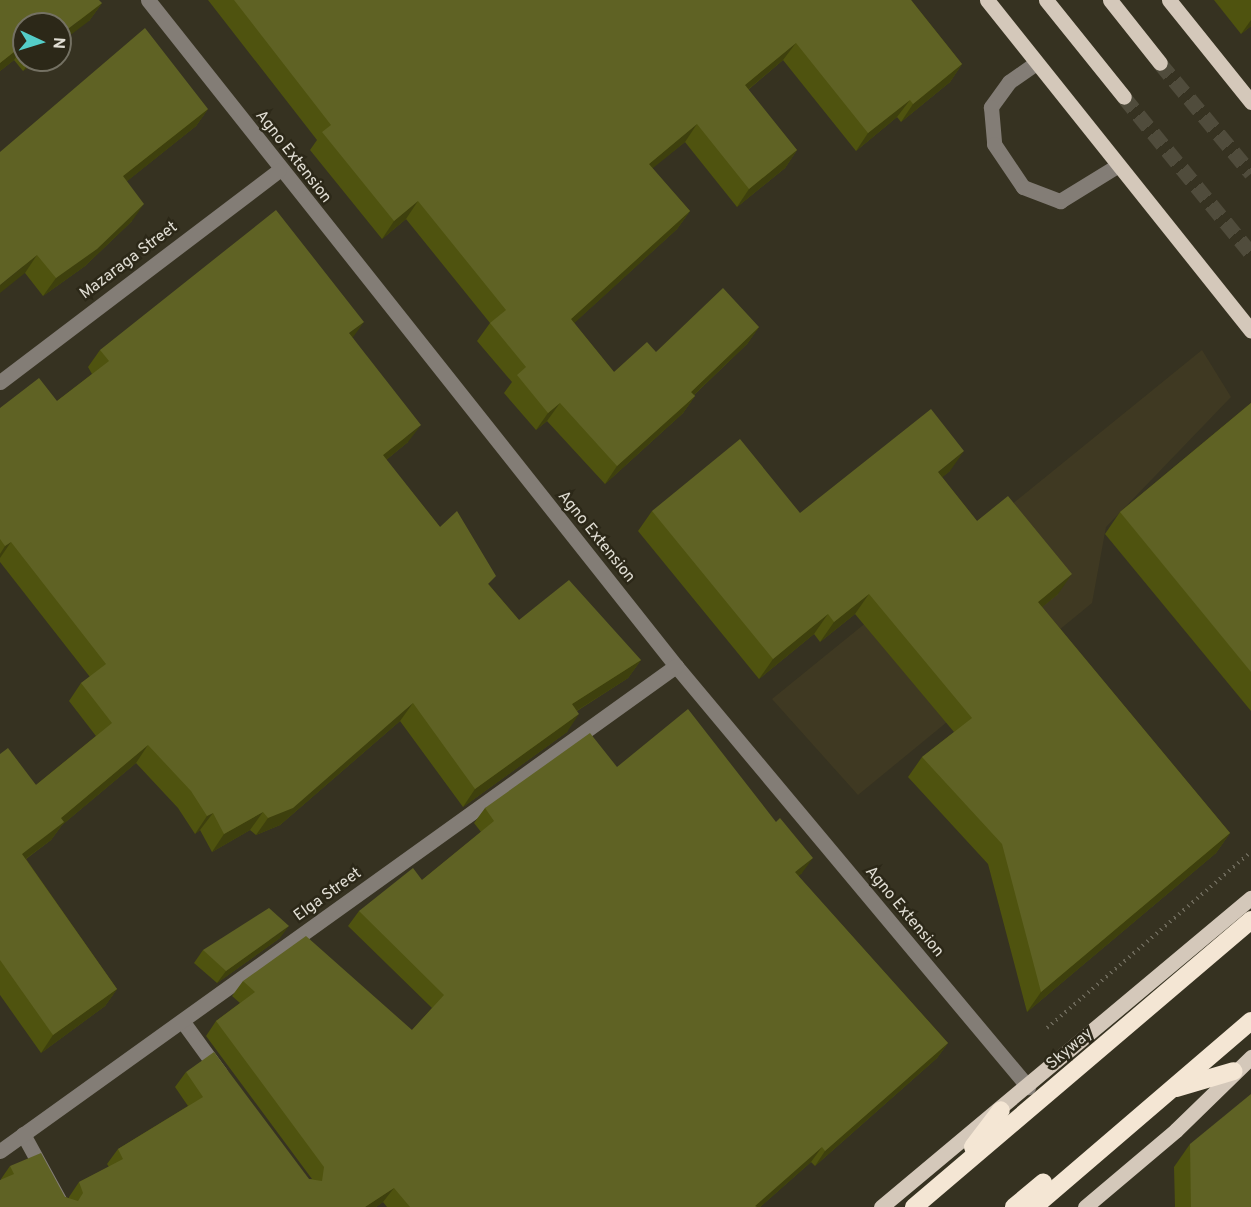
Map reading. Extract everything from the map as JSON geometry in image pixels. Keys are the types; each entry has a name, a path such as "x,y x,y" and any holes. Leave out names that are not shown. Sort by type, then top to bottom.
{"highway":[{"name":"Skyway","path":"914,1207 1251,920"},
{"path":"1034,1207 1251,1021"},
{"path":"1014,1207 1147,1097 1234,1071"},
{"path":"930,1207 1001,1110"}],"main road":[{"path":"987,0 1251,331"},
{"path":"1046,0 1124,97"},
{"path":"1110,0 1160,63"},
{"path":"1168,0 1251,102"},
{"path":"881,1207 1001,1110 1251,898"},
{"path":"1094,1204 1176,1130 1234,1071 1251,1057"}],"street":[{"name":"Agno Extension","path":"148,0 279,170 676,666 1028,1087"},
{"path":"1036,63 1009,82 991,107 994,144 1023,187 1060,201 1117,165"},
{"name":"Mazaraga Street","path":"0,382 279,170"},
{"name":"Elga Street","path":"0,1151 183,1022 676,666"},
{"path":"183,1022 230,1086"},
{"path":"23,1134 63,1207"}],"path":[{"path":"1043,1031 1251,852"}],"shaded area":[{"path":"1202,350 1231,397 1106,527 1092,603 858,795 772,699"}],"building":[{"path":"0,0 99,0 102,3 72,26 72,12 12,12 12,54 0,63"},
{"path":"234,0 911,0 962,64 913,104 910,100 868,133 796,43 745,85 797,150 749,189 697,124 649,164 690,211 571,319 614,372 647,342 656,352 723,288 759,327 691,392 695,396 617,466 560,403 548,413 517,375 526,367 490,323 506,310 418,201 394,221 322,132 331,125"},
{"path":"145,28 208,109 123,176 144,204 97,249 56,278 37,255 0,285 0,152"},
{"path":"276,210 364,322 349,333 421,425 383,455 440,527 457,511 496,576 488,584 519,620 569,580 641,660 572,704 579,714 475,789 413,703 293,808 268,818 263,812 224,834 213,813 207,816 191,791 148,745 61,818 64,822 22,854 117,989 53,1035 0,960 0,754 8,748 36,785 112,723 81,683 106,664 11,542 5,546 0,539 0,408 39,378 57,401 109,361 100,350"},
{"path":"1251,403 1251,672 1120,512"},
{"path":"931,409 964,451 938,472 977,521 1008,496 1072,574 1038,602 1230,833 1041,992 1002,844 922,757 972,718 869,594 834,622 828,614 773,659 652,511 740,439 800,513"},
{"path":"688,709 776,822 780,818 813,858 795,872 948,1043 825,1151 822,1147 755,1206 757,1207 410,1207 394,1188 365,1207 0,1207 0,1180 14,1174 10,1166 41,1153 65,1197 78,1201 83,1193 79,1182 123,1159 118,1149 203,1097 186,1072 214,1052 309,1179 322,1181 324,1167 216,1021 255,992 243,981 306,936 412,1030 444,995 359,911 413,868 422,880 494,821 485,808 590,733 617,767"},
{"path":"269,908 289,926 226,971 203,950"},
{"path":"1251,1094 1251,1207 1191,1207 1190,1144"}],"tunnel":[{"path":"1160,63 1251,173"},
{"path":"1124,97 1251,253"}]}
